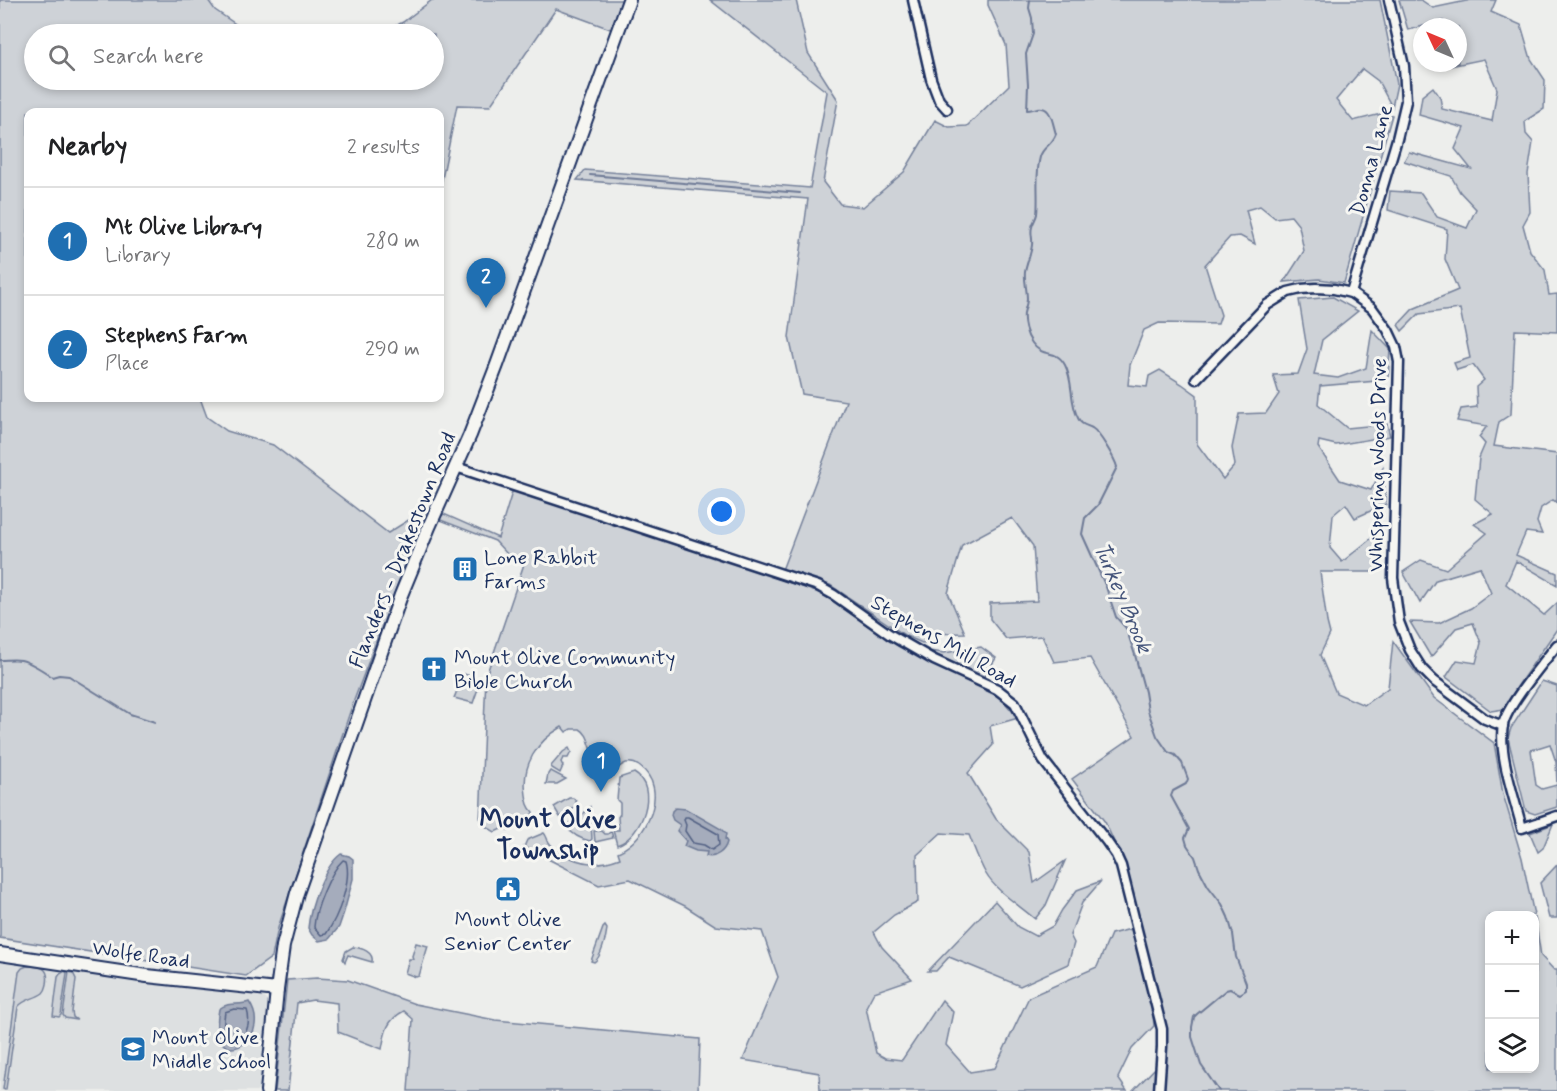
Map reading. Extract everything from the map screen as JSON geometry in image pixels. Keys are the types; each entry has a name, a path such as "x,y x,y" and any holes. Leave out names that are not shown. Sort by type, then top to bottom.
{"street":[{"name":"Flanders - Drakestown Road","path":"267,1091 283,946 297,893 401,595 500,358 628,0"},
{"path":"913,0 931,79 939,100 947,109"},
{"name":"Donna Lane","path":"1351,293 1406,101 1404,66 1389,0"},
{"name":"Whispering Woods Drive","path":"1196,379 1255,316 1276,298 1288,292 1300,289 1334,289 1351,293 1372,308 1388,330 1396,347 1399,362 1393,578 1399,622 1410,650 1422,669 1434,681 1485,719 1503,726"},
{"name":"Stephens Mill Road","path":"456,466 818,586 889,634 934,660 997,690 1015,703 1043,760 1107,842 1121,866 1162,1029 1160,1091"},
{"path":"1557,645 1517,699 1503,726 1503,752 1522,828 1557,816"},
{"name":"Wolfe Road","path":"0,954 147,976 277,990"}],"shaded area":[{"path":"0,0 208,0 215,10 235,24 24,24 24,90 444,90 444,24 399,24 432,0 623,0 613,30 556,9 490,106 457,105 444,169 444,108 24,108 24,402 201,402 207,417 227,431 273,445 388,533 426,509 353,703 278,928 272,957 246,976 0,938"},
{"path":"710,0 796,0 808,53 838,100 823,182 840,204 863,207 904,172 935,120 949,127 967,126 1009,85 1006,45 988,5 988,0 1380,0 1397,84 1392,107 1378,81 1362,69 1336,100 1353,121 1385,113 1392,115 1344,283 1319,279 1284,282 1304,251 1299,226 1291,216 1275,218 1260,206 1246,210 1255,244 1240,236 1230,237 1205,265 1221,315 1218,324 1159,323 1144,330 1130,365 1128,385 1147,387 1149,376 1160,370 1197,395 1197,444 1223,479 1235,465 1232,448 1239,414 1266,413 1279,394 1273,375 1298,374 1307,349 1299,300 1333,297 1358,311 1322,340 1314,375 1338,378 1366,368 1372,330 1390,349 1388,380 1320,386 1318,404 1347,428 1387,424 1390,436 1336,445 1319,441 1318,447 1340,480 1371,490 1383,468 1386,504 1355,518 1346,504 1333,515 1330,548 1342,562 1383,529 1378,572 1320,572 1330,634 1320,655 1336,693 1364,705 1388,688 1393,641 1434,698 1494,743 1503,794 1522,858 1533,911 1485,911 1485,1073 1539,1073 1539,943 1541,956 1554,970 1557,970 1557,1091 1163,1091 1166,1057 1165,1027 1124,864 1105,822 1072,779 1134,736 1090,658 1054,662 1042,636 1006,639 990,619 990,603 1037,601 1033,546 1012,518 962,545 948,593 965,633 928,634 928,642 922,643 906,636 830,585 782,570 846,401 802,394 789,337 808,199 577,180 585,170 810,188 827,92"},
{"path":"1399,0 1421,0 1433,8 1471,0 1496,0 1491,12 1521,25 1531,59 1545,80 1544,109 1525,121 1526,134 1533,142 1528,174 1530,212 1523,225 1530,251 1545,270 1549,295 1557,294 1557,332 1515,330 1511,414 1499,422 1494,446 1557,454 1557,503 1553,500 1541,508 1537,522 1542,534 1526,532 1516,555 1557,573 1557,585 1516,561 1506,584 1544,615 1557,603 1557,629 1504,709 1491,711 1446,677 1457,660 1476,663 1481,643 1473,623 1456,628 1431,657 1410,622 1439,623 1471,608 1491,593 1480,567 1436,580 1420,603 1403,572 1421,560 1446,569 1487,533 1474,524 1493,514 1475,499 1479,458 1485,444 1479,437 1487,426 1457,421 1461,409 1477,407 1476,387 1484,380 1473,365 1457,370 1454,363 1470,358 1460,309 1419,314 1402,331 1398,325 1413,309 1458,290 1445,259 1447,229 1388,210 1390,191 1421,193 1437,217 1467,228 1476,209 1460,192 1451,176 1404,161 1409,152 1471,169 1455,149 1464,128 1419,115 1422,96 1433,87 1440,97 1442,109 1492,121 1497,89 1484,59 1467,62 1467,18 1413,18 1413,29 1408,30"},
{"path":"513,489 822,594 898,646 1001,698 1018,718 990,726 993,745 968,773 996,819 1029,852 1034,883 1065,861 1046,905 1035,919 990,880 981,865 969,835 941,833 917,855 918,902 894,915 874,932 882,947 912,979 874,992 866,1007 876,1053 885,1058 902,1060 942,1000 953,1012 946,1045 970,1072 995,1068 1029,997 1097,967 1111,934 1131,929 1152,1002 1154,1026 1132,1049 1118,1078 1127,1091 820,1091 819,1073 743,1060 778,977 762,931 716,926 685,906 630,879 599,885 524,847 527,840 544,833 553,847 570,858 591,863 605,862 620,858 618,852 629,846 646,825 654,800 653,787 648,776 633,763 626,763 614,771 605,766 602,768 593,762 592,760 596,762 598,758 592,751 586,735 580,729 571,729 566,732 562,727 545,739 533,755 525,784 527,802 533,812 531,818 511,830 501,829 495,832 480,823 486,676 524,564 508,555 495,541 438,519 444,514 498,538"},
{"path":"981,647 996,658 984,678 929,651 944,653"},
{"path":"464,674 481,680 473,703 454,698"},
{"path":"1542,681 1557,686 1557,785 1557,807 1535,814 1526,811 1508,738 1511,728","holes":["1550,744 1556,762 1557,785 1542,789 1536,785 1531,750"]},
{"path":"569,748 571,752 568,758 563,758 560,773 551,766"},
{"path":"550,771 566,779 557,784 546,784"},
{"path":"634,773 642,780 646,789 645,812 634,832 617,845 613,830 619,830 620,803 617,800 619,778"},
{"path":"569,798 576,801 576,807 560,817 554,807"},
{"path":"590,807 592,839 590,841 576,836 565,826 579,818"},
{"path":"1553,824 1543,848 1538,852 1530,833"},
{"path":"594,831 608,834 611,831 613,838 595,842"},
{"path":"1557,865 1557,918 1549,918 1540,883"},
{"path":"1101,881 1082,903 1070,935 1074,943 1068,964 1020,986 949,957 936,971 928,971 995,901 1018,927 1035,936 1053,926 1077,890"},
{"path":"605,926 607,929 601,952 597,960 591,961 603,928"},
{"path":"416,943 428,946 419,976 416,977 405,973 409,959 413,959"},
{"path":"353,947 369,953 372,962 348,955 345,962 343,959 346,951"},
{"name":"Mount Olive Middle School","path":"0,960 99,976 262,996 270,1007 262,1091 0,1091"},
{"path":"27,966 36,966 46,971 47,984 43,993 23,1002 18,1007 5,1090 3,1089 19,972"},
{"path":"65,971 67,973 61,1015 53,1016 58,977"},
{"path":"69,972 73,973 76,979 72,1012 73,1017 77,1020 65,1018 63,1015"},
{"path":"317,978 348,980 415,1004 495,1020 700,1039 698,1091 408,1091 413,1019 404,1011 398,1014 390,1022 382,1049 338,1032 337,1003 313,1000 297,1003 288,1091 275,1091 287,980"},
{"path":"1159,1064 1155,1091 1133,1091"}],"water":[{"path":"675,808 686,809 721,829 726,834 727,842 722,851 709,857 706,856 707,852 696,851 684,846 686,841 677,831 680,825 673,820 671,815"},
{"path":"341,854 353,859 353,879 339,927 329,939 319,941 308,928 312,909 324,877"},
{"path":"249,1002 255,1017 254,1030 248,1040 239,1046 230,1048 222,1043 218,1030 219,1009 226,1005"}],"waterway":[{"name":"Turkey Brook","path":"1030,0 1033,34 1026,54 1027,110 1040,108 1048,111 1056,134 1052,142 1041,153 1039,164 1037,214 1031,229 1032,245 1025,272 1027,299 1024,313 1025,325 1028,336 1036,348 1057,356 1065,365 1078,418 1099,435 1117,467 1098,505 1085,518 1082,534 1106,587 1116,617 1126,628 1157,736 1168,752 1175,755 1182,763 1188,779 1186,784 1173,791 1171,796 1189,829 1185,838 1187,845 1208,886 1222,904 1228,917 1236,957 1246,983 1246,990 1240,994 1230,989 1226,990 1194,1017 1192,1037 1201,1065 1219,1091"},
{"path":"590,175 800,193"},
{"path":"0,660 24,661 52,677 69,676 130,714 155,722"}],"place":[{"name":"Stephens Farm","path":"486,308"},
{"name":"Lone Rabbit Farms","path":"465,569"},
{"name":"Mount Olive Community Bible Church","path":"434,669"},
{"name":"Mt Olive Library","path":"601,792"},
{"name":"Mount Olive Senior Center","path":"508,889"},
{"name":"Mount Olive Middle School","path":"133,1049"}],"district":[{"name":"Mount Olive Township","path":"548,834"}]}
